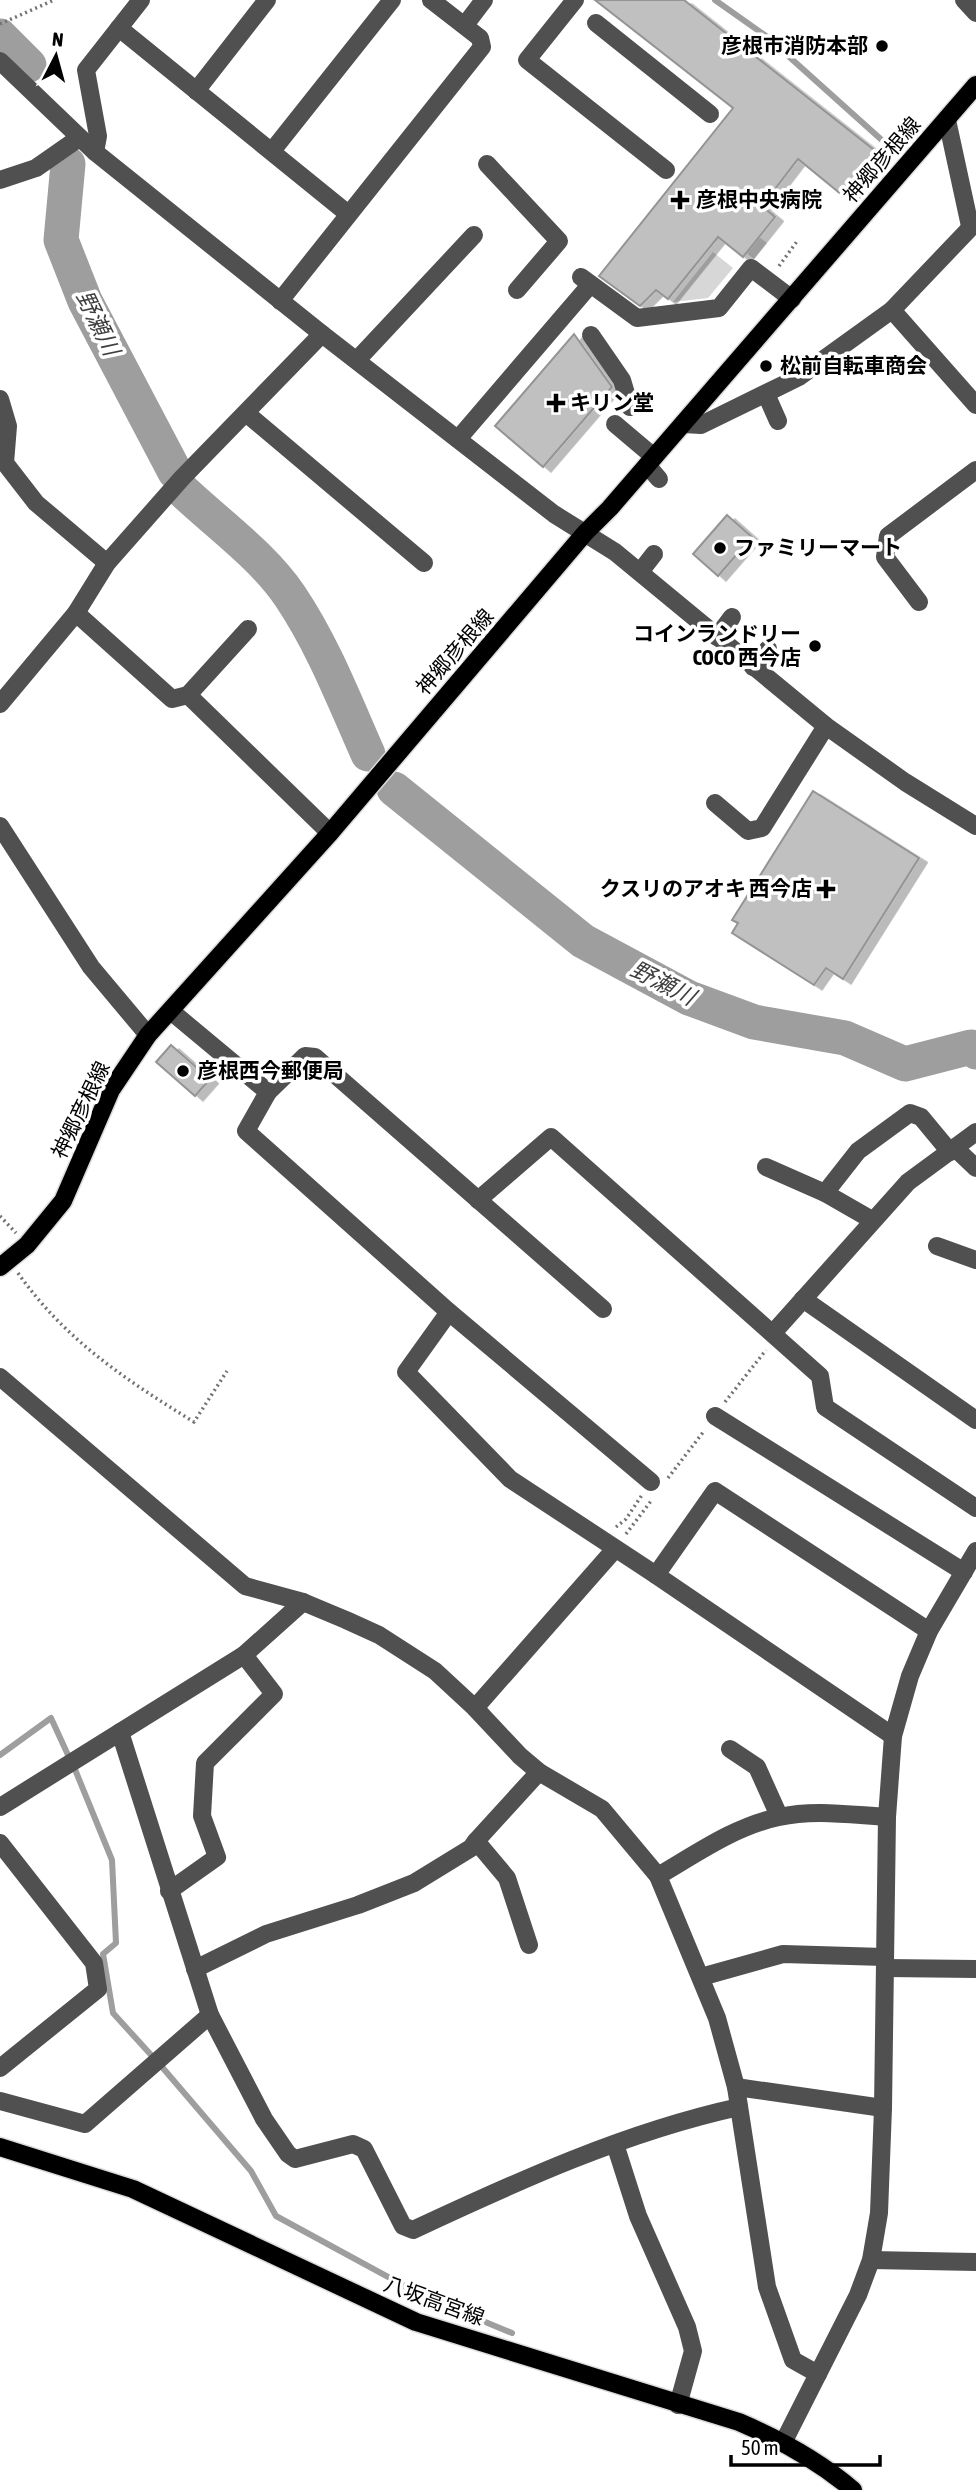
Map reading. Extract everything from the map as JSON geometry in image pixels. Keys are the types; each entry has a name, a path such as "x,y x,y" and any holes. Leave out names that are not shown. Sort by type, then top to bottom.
{"main road":[{"name":"神郷彦根線","path":"5,1263 27,1245 63,1201 111,1090 148,1035 172,1012 330,833 584,533 651,461 976,85"},
{"name":"八坂高宮線","path":"0,2147 133,2189 416,2322 739,2422 784,2441 825,2466 853,2490"}],"street":[{"path":"95,152 98,136 86,70 141,0"},
{"path":"196,91 267,0"},
{"path":"272,152 392,0"},
{"path":"280,301 347,213 482,47 480,38 431,0"},
{"path":"465,25 484,0"},
{"path":"575,0 527,60 666,170"},
{"path":"964,0 976,13"},
{"path":"596,23 710,114"},
{"path":"119,28 347,213"},
{"path":"0,61 95,152 322,334 554,514 615,551 826,726 975,824"},
{"path":"682,424 701,425 766,394 801,382 892,310 973,224 947,120"},
{"path":"0,180 36,168 79,138"},
{"path":"487,164 559,240 517,290"},
{"path":"357,360 474,235"},
{"path":"458,439 586,281 637,318 719,308 751,268 792,299"},
{"path":"892,310 976,405"},
{"path":"0,705 76,613 107,563 322,334"},
{"path":"591,335 622,380 630,407"},
{"path":"766,394 778,421"},
{"path":"0,399 8,426 5,463 36,503 107,563"},
{"path":"246,413 424,563"},
{"path":"615,424 651,461 659,479"},
{"path":"919,601 885,557 888,536 976,470"},
{"path":"640,572 654,554"},
{"path":"76,613 172,699 188,695 248,629"},
{"path":"717,637 732,617"},
{"path":"753,667 768,649"},
{"path":"188,695 330,833"},
{"path":"715,803 748,831 762,828 826,726"},
{"path":"0,826 91,967 148,1035"},
{"path":"172,1012 268,1092"},
{"path":"603,1309 315,1057 305,1056 268,1092 246,1131 449,1312 657,1486"},
{"path":"825,1193 858,1151 910,1113 921,1117 952,1150 976,1168"},
{"path":"775,1336 803,1299 908,1182 976,1132"},
{"path":"478,1200 551,1137 820,1376 825,1407 976,1508"},
{"path":"766,1167 825,1193 872,1220"},
{"path":"937,1246 976,1260"},
{"path":"803,1299 976,1420"},
{"path":"449,1312 406,1372 510,1479 893,1736"},
{"path":"0,1377 244,1586 303,1602 379,1635 435,1671 539,1772 602,1810 657,1876 717,2018 736,2087 767,2287 793,2360 818,2374"},
{"path":"715,1416 964,1572"},
{"path":"656,1576 715,1491 929,1631"},
{"path":"475,1708 609,1545"},
{"path":"784,2441 858,2295 871,2260 879,2213 887,1817 893,1736 910,1676 929,1631 976,1551"},
{"path":"0,1807 244,1656 303,1602"},
{"path":"169,1891 217,1857 202,1816 205,1763 274,1694 244,1656"},
{"path":"120,1732 210,2015 264,2119 288,2154 300,2159 323,2150 352,2144 364,2149 403,2226 412,2230 526,2177 681,2120 739,2107"},
{"path":"730,1749 757,1767 779,1816"},
{"path":"195,1969 266,1934 414,1883 471,1848 539,1772"},
{"path":"657,1876 738,1830 779,1816 818,1812 887,1817"},
{"path":"476,1841 507,1878 529,1945"},
{"path":"0,1843 94,1962 98,1989 0,2068"},
{"path":"701,1977 783,1954 976,1969"},
{"path":"0,2101 85,2124 210,2015"},
{"path":"736,2087 883,2108"},
{"path":"615,2144 638,2216 687,2327 693,2351 678,2404"},
{"path":"871,2260 976,2262"}],"path":[{"path":"0,24 54,0"},
{"path":"779,271 778,267 798,240"},
{"path":"5,1263 52,1314 114,1371 194,1422 227,1371"},
{"path":"609,1545 715,1416 775,1336"},
{"path":"609,1545 626,1520 657,1486"}],"shaded area":[{"path":"754,233 767,243 754,259 741,249"},
{"path":"713,252 733,268 708,298 673,302"}],"building":[{"path":"595,0 684,0 883,157 847,199 798,159 762,206 775,217 743,257 718,237 668,299 656,290 640,306 599,276 733,108"},
{"name":"キリン堂","path":"574,334 612,387 543,467 495,426"},
{"name":"ファミリーマート","path":"727,515 752,537 718,576 693,554"},
{"name":"クスリのアオキ 西今店","path":"813,791 919,858 843,979 826,968 814,985 732,933 738,923 732,920"},
{"name":"彦根西今郵便局","path":"171,1045 210,1079 195,1096 156,1062"}],"waterway":[{"path":"715,0 766,36 894,151"},
{"name":"野瀬川","path":"0,36 29,65"},
{"name":"野瀬川","path":"68,164 61,240 85,301 175,472"},
{"name":"野瀬川","path":"183,491 254,554 290,596 323,653 368,754"},
{"name":"野瀬川","path":"394,789 583,941 689,998 754,1022 845,1038 905,1064 971,1047 976,1052"},
{"path":"0,1755 51,1718 68,1755"},
{"path":"74,1767 112,1860 116,1943 103,1954 113,2013 152,2056"},
{"path":"162,2067 251,2171 276,2216 425,2297 512,2333"}],"place":[{"name":"彦根市消防本部","path":"882,46"},
{"name":"彦根中央病院","path":"680,200"},
{"name":"松前自転車商会","path":"766,366"},
{"name":"キリン堂","path":"556,403"},
{"name":"ファミリーマート","path":"720,548"},
{"name":"コインランドリー COCO 西今店","path":"815,646"},
{"name":"クスリのアオキ 西今店","path":"826,889"},
{"name":"彦根西今郵便局","path":"183,1071"}]}
